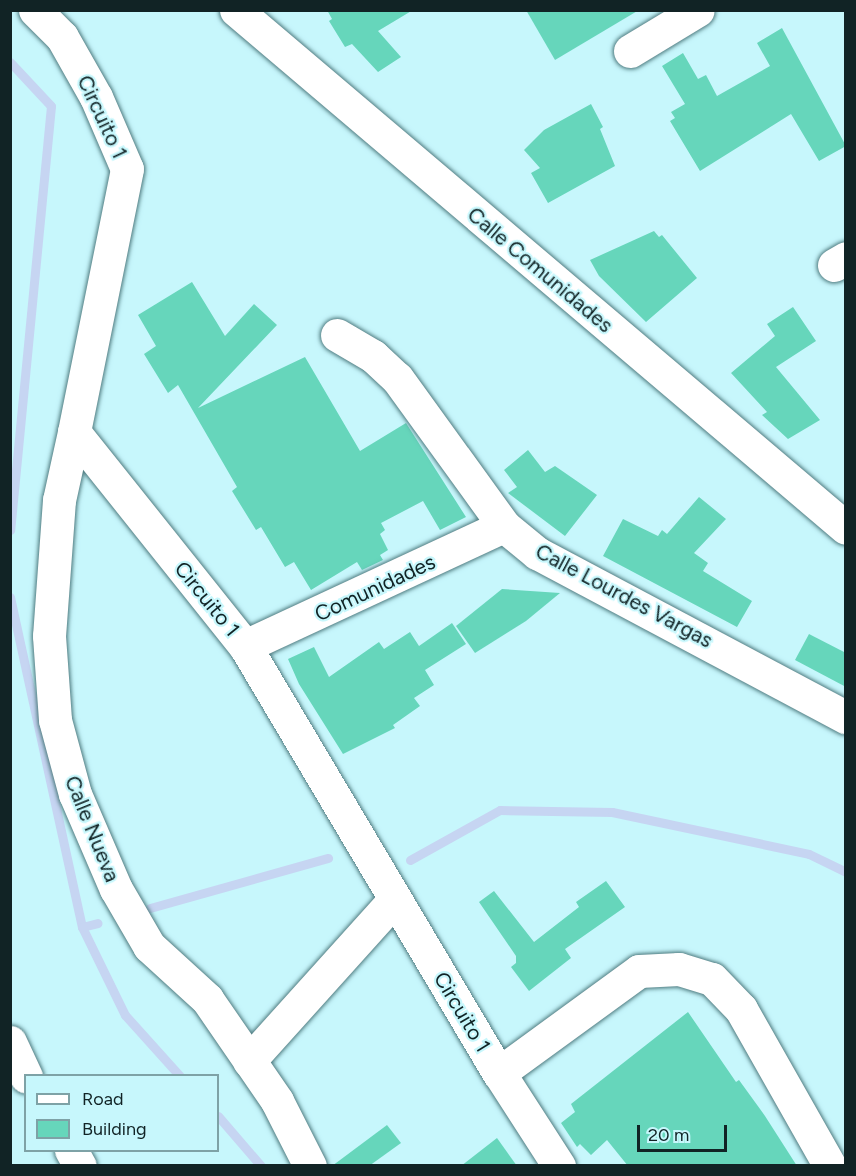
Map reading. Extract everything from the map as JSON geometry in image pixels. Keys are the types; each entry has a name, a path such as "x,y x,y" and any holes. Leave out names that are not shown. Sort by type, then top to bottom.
{"street":[{"name":"Circuito 1","path":"35,10 62,37 96,97 127,169 74,432 245,646 499,1074 559,1166"},
{"name":"Calle Comunidades","path":"236,10 846,528"},
{"path":"630,51 698,10"},
{"name":"Calle Lourdes Vargas","path":"337,335 373,356 398,378 504,526 537,553 697,635 846,717"},
{"name":"Calle Nueva","path":"74,432 56,521 49,636 55,720 75,794 116,889 149,946 207,999 277,1101 310,1166"},
{"name":"Comunidades","path":"245,646 504,526"},
{"path":"249,1061 395,899"},
{"path":"499,1074 639,971 679,969 712,979 741,1009 830,1166"},
{"path":"10,1042 24,1074"},
{"path":"10,1070 24,1077"},
{"path":"72,1152 80,1166"}],"building":[{"path":"327,10 413,10 378,31 401,57 378,72 352,44 345,47 329,21 332,19"},
{"path":"526,10 639,10 555,60"},
{"path":"782,28 846,146 819,161 791,114 700,171 670,121 675,118 671,112 685,104 662,66 683,53 698,79 706,75 717,96 770,66 757,43"},
{"path":"591,104 603,127 600,129 615,166 548,203 531,173 540,168 524,150 544,130"},
{"path":"654,231 659,237 662,235 697,278 646,322 599,276 590,260"},
{"path":"192,282 225,336 254,304 277,325 198,408 305,357 360,451 406,423 466,517 440,530 423,501 381,523 385,530 380,534 388,550 380,555 383,560 362,570 357,562 311,590 294,562 285,567 261,527 256,530 232,491 237,487 178,385 168,393 144,354 156,346 138,315"},
{"path":"793,307 816,341 776,367 820,420 788,439 762,415 767,412 731,373 775,336 767,324"},
{"path":"528,450 545,472 555,466 597,495 565,536 508,493 517,487 504,470"},
{"path":"699,497 726,519 694,553 708,563 703,571 752,601 737,627 603,556 623,519 658,536 662,530 667,534"},
{"path":"502,589 560,593 526,621 475,653 456,626"},
{"path":"452,623 466,644 425,670 434,685 414,698 420,706 393,725 395,728 343,754 299,684 288,659 314,647 329,677 379,642 384,649 410,632 419,646"},
{"path":"809,634 846,653 846,687 795,660"},
{"path":"606,881 625,907 565,949 571,958 529,991 511,967 516,963 516,956 479,902 494,891 534,942 579,907 576,902"},
{"path":"688,1012 736,1082 739,1080 765,1116 797,1166 628,1166 607,1140 591,1155 580,1144 577,1147 561,1123 575,1112 571,1104"},
{"path":"387,1125 401,1143 369,1166 332,1166"},
{"path":"497,1138 517,1166 461,1166"}],"waterway":[{"path":"10,62 51,106 10,530"},
{"path":"10,597 82,927 125,1015 178,1074"},
{"path":"410,860 500,810 612,812 809,854 846,872"},
{"path":"150,908 328,858"},
{"path":"82,927 98,923"},
{"path":"219,1117 261,1166"}]}
